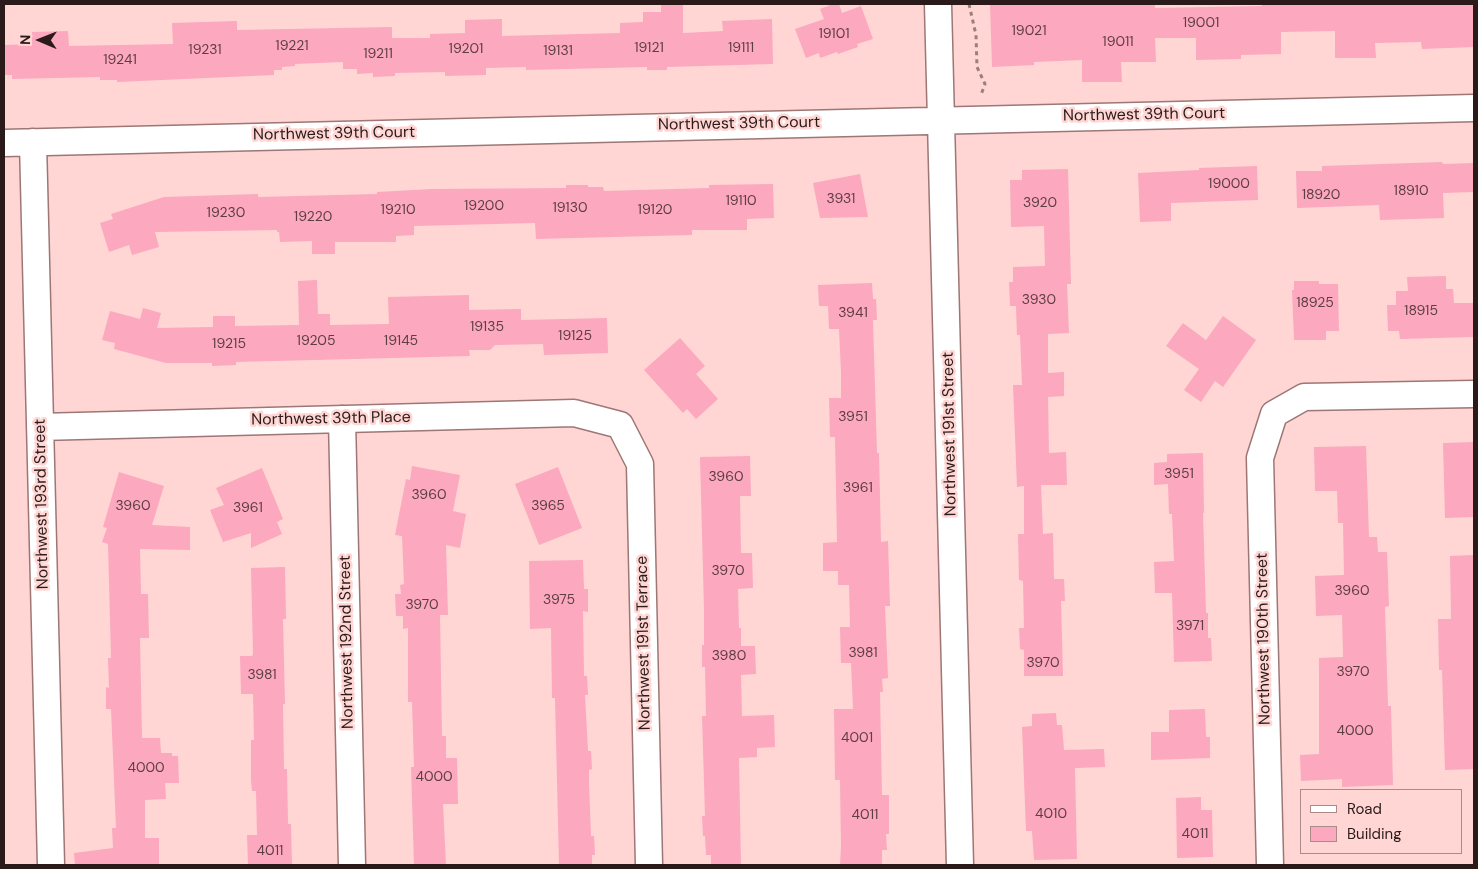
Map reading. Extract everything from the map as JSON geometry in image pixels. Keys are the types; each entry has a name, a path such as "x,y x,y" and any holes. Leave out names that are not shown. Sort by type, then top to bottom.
{"street":[{"name":"Northwest 191st Street","path":"938,4 960,865"},
{"name":"Northwest 39th Court","path":"4,143 979,118 1474,108"},
{"name":"Northwest 193rd Street","path":"33,142 51,865"},
{"name":"Northwest 190th Street","path":"1270,865 1260,458 1274,414 1304,397 1474,394"},
{"name":"Northwest 39th Place","path":"40,427 574,413 620,426"},
{"name":"Northwest 192nd Street","path":"342,419 352,865"},
{"name":"Northwest 191st Terrace","path":"620,426 640,464 650,865"}],"path":[{"path":"969,4 976,35 976,67 984,84 980,100 979,118"}],"building":[{"path":"661,4 683,4 683,33 723,31 722,21 772,19 773,64 667,67 667,70 647,70 647,67 526,70 526,67 486,68 486,75 445,76 445,72 395,73 395,76 373,77 373,73 357,74 357,69 343,69 343,62 295,64 295,66 282,67 282,70 274,70 274,75 117,82 117,80 100,80 100,77 12,79 12,75 4,75 4,45 32,44 32,32 68,31 69,46 173,44 172,23 237,21 237,30 392,27 392,38 430,38 430,34 465,33 465,20 502,19 502,36 620,33 620,23 643,22 643,12 661,12"},
{"path":"833,4 839,4 842,13 861,6 873,39 857,44 858,47 838,54 837,52 820,58 819,53 806,58 795,29 824,19 820,9"},
{"path":"990,4 1155,4 1155,8 1262,6 1262,4 1474,4 1474,47 1422,49 1421,42 1375,43 1376,58 1335,58 1335,31 1281,32 1281,54 1241,55 1241,59 1196,60 1196,38 1155,38 1156,62 1121,62 1122,82 1082,82 1082,60 1034,62 1034,65 992,67"},
{"path":"1442,162 1443,164 1474,163 1474,192 1443,193 1444,218 1380,220 1379,205 1297,208 1296,171 1322,171 1322,166"},
{"path":"1257,166 1258,200 1171,203 1171,221 1140,222 1138,173"},
{"path":"1068,169 1071,284 1067,284 1069,333 1048,334 1048,373 1064,372 1064,396 1048,397 1049,453 1066,452 1067,485 1041,485 1043,534 1053,533 1054,579 1064,579 1065,601 1061,601 1063,676 1024,676 1024,650 1020,649 1019,628 1024,628 1023,581 1019,580 1018,534 1024,534 1024,486 1017,487 1013,385 1022,385 1020,335 1017,335 1016,306 1010,306 1009,282 1013,282 1013,267 1045,266 1044,226 1011,227 1010,180 1022,180 1022,170"},
{"path":"860,174 868,217 820,218 813,183"},
{"path":"773,184 774,218 747,219 747,230 692,230 692,235 536,239 535,223 414,226 414,235 396,236 396,242 335,242 335,254 312,254 312,241 280,242 277,230 155,232 159,247 132,255 129,245 109,252 100,223 113,219 111,214 164,197 258,194 258,197 377,194 377,192 432,189 566,188 566,185 603,187 604,191 709,188 709,185"},
{"path":"1446,276 1446,289 1453,289 1454,303 1474,303 1474,337 1400,339 1399,331 1388,331 1387,305 1396,305 1396,291 1408,291 1407,277"},
{"path":"317,280 318,314 330,314 330,325 389,324 388,297 469,295 469,310 521,309 521,320 607,318 608,353 544,355 543,344 495,345 490,350 469,350 470,356 236,362 236,365 212,366 212,363 166,363 114,349 115,343 102,340 110,311 140,319 143,308 161,313 157,328 213,327 213,316 235,316 235,326 299,325 298,281"},
{"path":"1294,281 1319,281 1319,284 1338,284 1339,331 1326,331 1326,340 1294,340 1292,290 1294,290"},
{"path":"872,283 873,299 876,299 877,320 873,320 881,542 888,541 890,606 885,606 888,678 882,679 883,692 880,692 882,795 889,795 889,834 886,834 887,850 882,850 882,864 840,865 840,780 835,780 834,709 853,709 851,663 841,663 840,627 850,627 849,585 838,585 838,571 823,571 823,543 837,542 835,437 830,437 829,398 841,398 841,372 839,329 829,329 828,306 819,306 818,285"},
{"path":"1223,316 1256,340 1223,387 1215,381 1201,402 1184,390 1199,369 1166,346 1183,323 1206,340"},
{"path":"680,338 705,366 696,374 718,399 696,419 687,409 683,413 644,370"},
{"path":"1474,442 1474,517 1445,518 1443,443"},
{"path":"1366,446 1369,537 1377,537 1378,552 1387,552 1389,606 1385,607 1388,706 1391,706 1393,785 1342,787 1342,779 1301,781 1300,755 1319,754 1319,658 1343,657 1342,615 1316,616 1315,576 1344,575 1343,523 1338,523 1337,491 1315,491 1314,447"},
{"path":"1203,453 1206,613 1208,613 1208,638 1211,638 1212,661 1174,662 1172,593 1155,593 1154,562 1174,561 1172,514 1169,514 1168,484 1154,485 1154,463 1167,462 1167,454"},
{"path":"750,456 751,496 740,496 741,553 752,553 753,588 738,589 739,628 741,628 741,646 755,646 756,674 741,675 742,716 774,715 775,747 757,748 757,757 739,758 741,865 711,865 711,855 706,855 702,816 705,816 702,716 706,716 705,667 702,667 704,610 700,457"},
{"path":"412,466 460,475 453,511 466,514 460,548 446,545 448,615 440,615 442,736 446,736 446,758 457,758 458,804 443,804 446,865 414,865 411,767 414,767 412,702 408,702 408,628 403,629 403,616 396,616 395,594 401,594 400,585 404,584 402,536 395,535 406,479 410,480"},
{"path":"558,467 582,528 539,545 515,484"},
{"path":"262,468 283,519 277,522 282,534 251,548 251,533 223,542 210,510 224,505 216,488"},
{"path":"119,472 164,486 152,525 190,527 190,550 140,549 141,594 148,594 149,638 140,638 142,738 160,738 161,753 172,753 172,756 178,756 179,783 165,783 166,799 145,800 145,838 159,838 159,865 75,865 74,853 113,848 112,828 116,828 111,709 106,709 106,687 109,688 108,658 111,658 108,544 102,542 107,528 103,527"},
{"path":"1474,555 1474,769 1445,770 1442,670 1439,670 1438,619 1451,619 1450,556"},
{"path":"583,560 584,589 588,589 588,612 583,611 584,676 587,676 588,695 585,695 588,751 591,751 592,769 589,770 591,836 594,836 595,855 592,855 592,865 559,865 555,698 552,698 551,628 530,629 529,561"},
{"path":"285,567 286,619 283,619 284,769 287,769 288,824 291,824 292,865 248,864 247,835 257,835 256,791 252,791 251,780 251,740 254,740 253,694 241,694 240,656 252,656 253,654 251,568"},
{"path":"1205,709 1206,737 1210,737 1210,758 1151,760 1151,732 1169,732 1169,710"},
{"path":"1056,713 1057,725 1062,725 1064,750 1104,749 1105,767 1075,768 1077,859 1034,860 1032,831 1026,831 1022,727 1032,726 1032,714"},
{"path":"1201,797 1201,810 1212,810 1213,857 1177,858 1176,798"}]}
